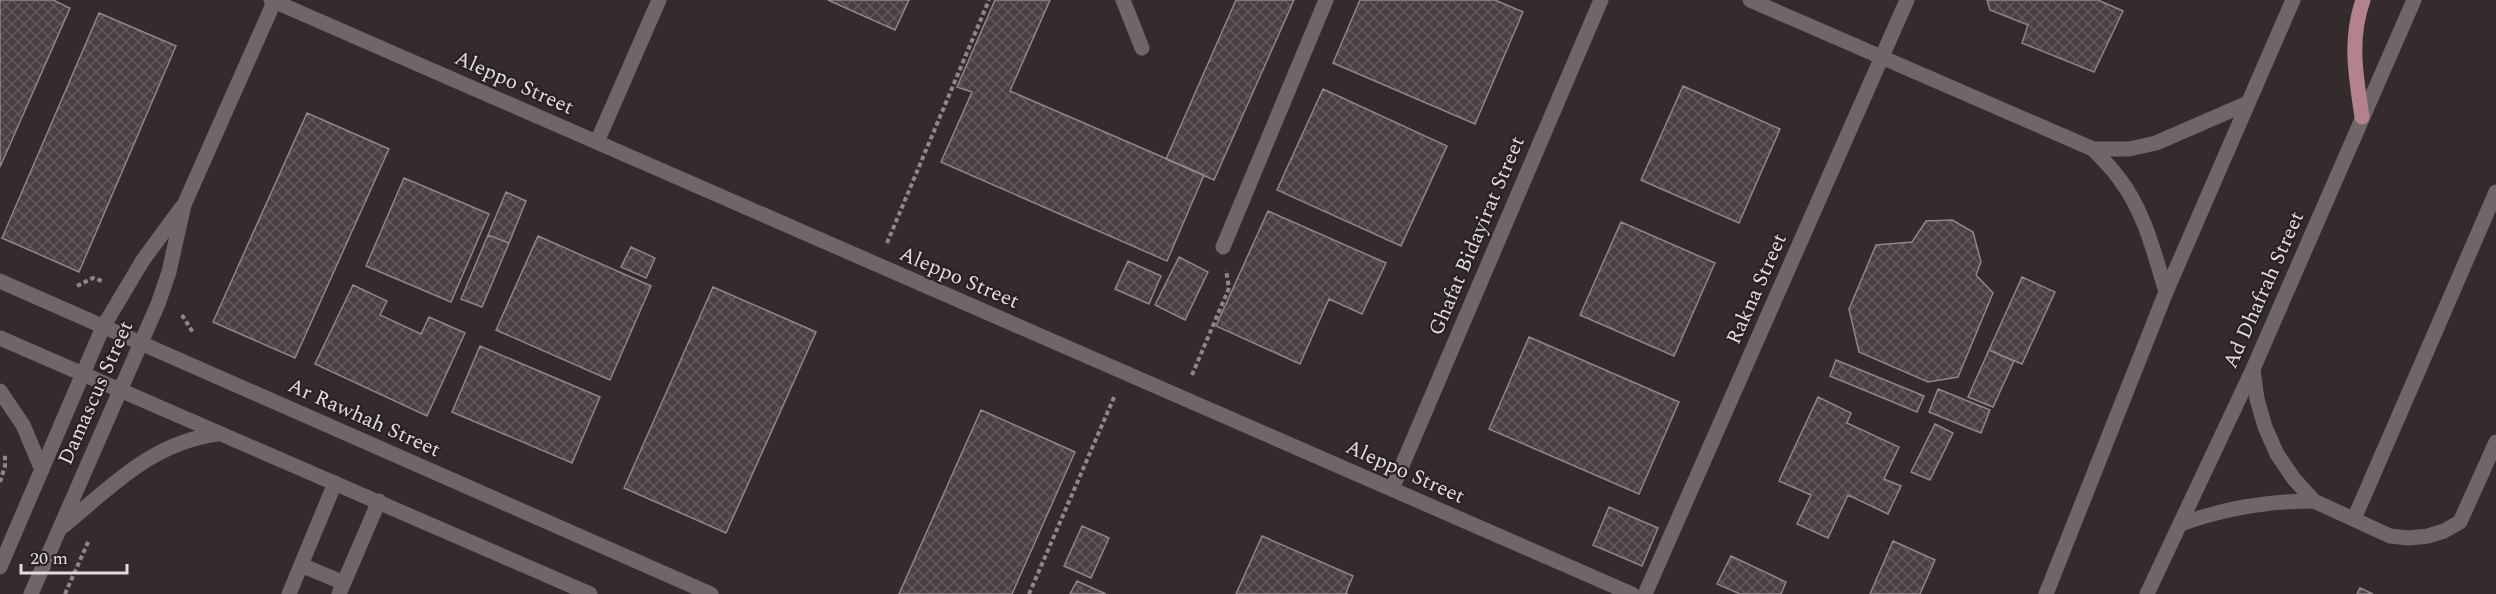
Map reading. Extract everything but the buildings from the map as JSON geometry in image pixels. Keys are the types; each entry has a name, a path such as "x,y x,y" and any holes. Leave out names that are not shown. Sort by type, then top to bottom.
{"main road":[{"path":"2362,117 2353,49 2363,0"}],"street":[{"path":"597,142 659,0"},
{"path":"1123,0 1142,48"},
{"path":"1223,247 1326,0"},
{"name":"Ghafat Bidayirat Street","path":"1392,489 1601,0"},
{"path":"1750,0 2093,149 2130,149 2156,143 2248,103"},
{"name":"Rakna Street","path":"1645,594 1907,0"},
{"path":"2046,594 2166,292 2293,0"},
{"name":"Ad Dhafrah Street","path":"2147,594 2253,369 2414,0"},
{"name":"Aleppo Street","path":"273,1 1632,594"},
{"name":"Damascus Street","path":"31,594 141,343 169,272 184,205 273,1"},
{"path":"2093,149 2119,177 2132,198 2145,224 2166,292"},
{"path":"2354,519 2496,192"},
{"name":"Damascus Street","path":"0,567 103,327 142,260 184,205"},
{"name":"Ar Rawhah Street","path":"0,281 711,594"},
{"path":"0,338 590,594"},
{"path":"2253,369 2257,399 2265,427 2277,454 2294,479 2314,501 2390,536 2409,538 2428,536 2444,531 2460,522 2496,442"},
{"path":"0,391 22,425 42,470"},
{"path":"58,530 148,457 170,445 194,437 218,434"},
{"path":"289,594 335,483"},
{"path":"301,565 342,588 379,501"},
{"path":"2181,524 2212,512 2246,505 2280,501 2314,501"},
{"path":"2156,573 2158,594"}],"path":[{"path":"877,265 989,0"},
{"path":"1182,398 1229,288 1223,247"},
{"path":"75,288 93,278 103,282"},
{"path":"181,313 194,334"},
{"path":"1029,594 1124,372"},
{"path":"0,482 5,466 3,447"}]}
